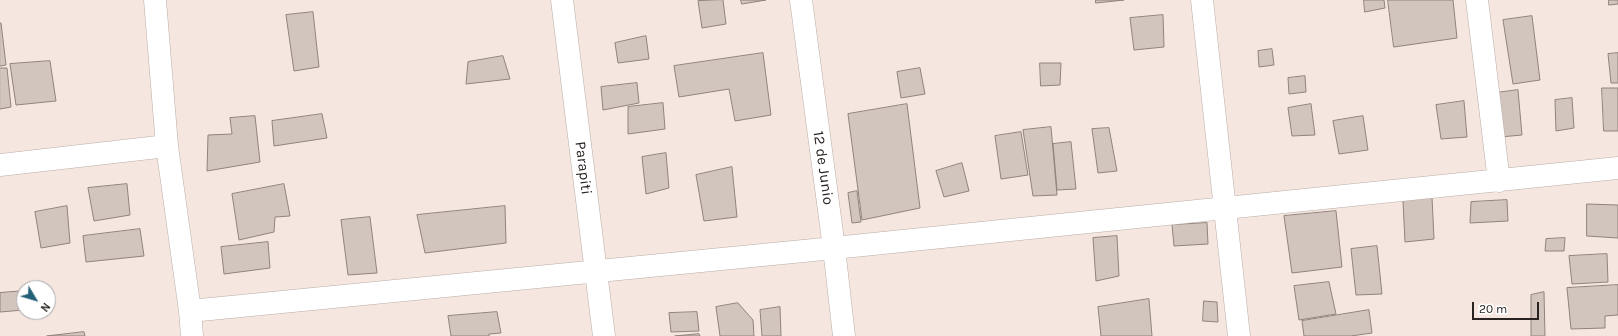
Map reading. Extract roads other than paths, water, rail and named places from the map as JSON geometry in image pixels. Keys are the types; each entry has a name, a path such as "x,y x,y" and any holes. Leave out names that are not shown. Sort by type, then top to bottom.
{"street":[{"path":"156,0 167,146 190,311 192,336"},
{"name":"Parapiti","path":"562,0 604,336"},
{"name":"12 de Junio","path":"801,0 834,248 844,336"},
{"path":"1202,0 1239,336"},
{"path":"1477,0 1499,181"},
{"path":"0,165 167,146"},
{"path":"190,311 834,248 1618,168"}]}
